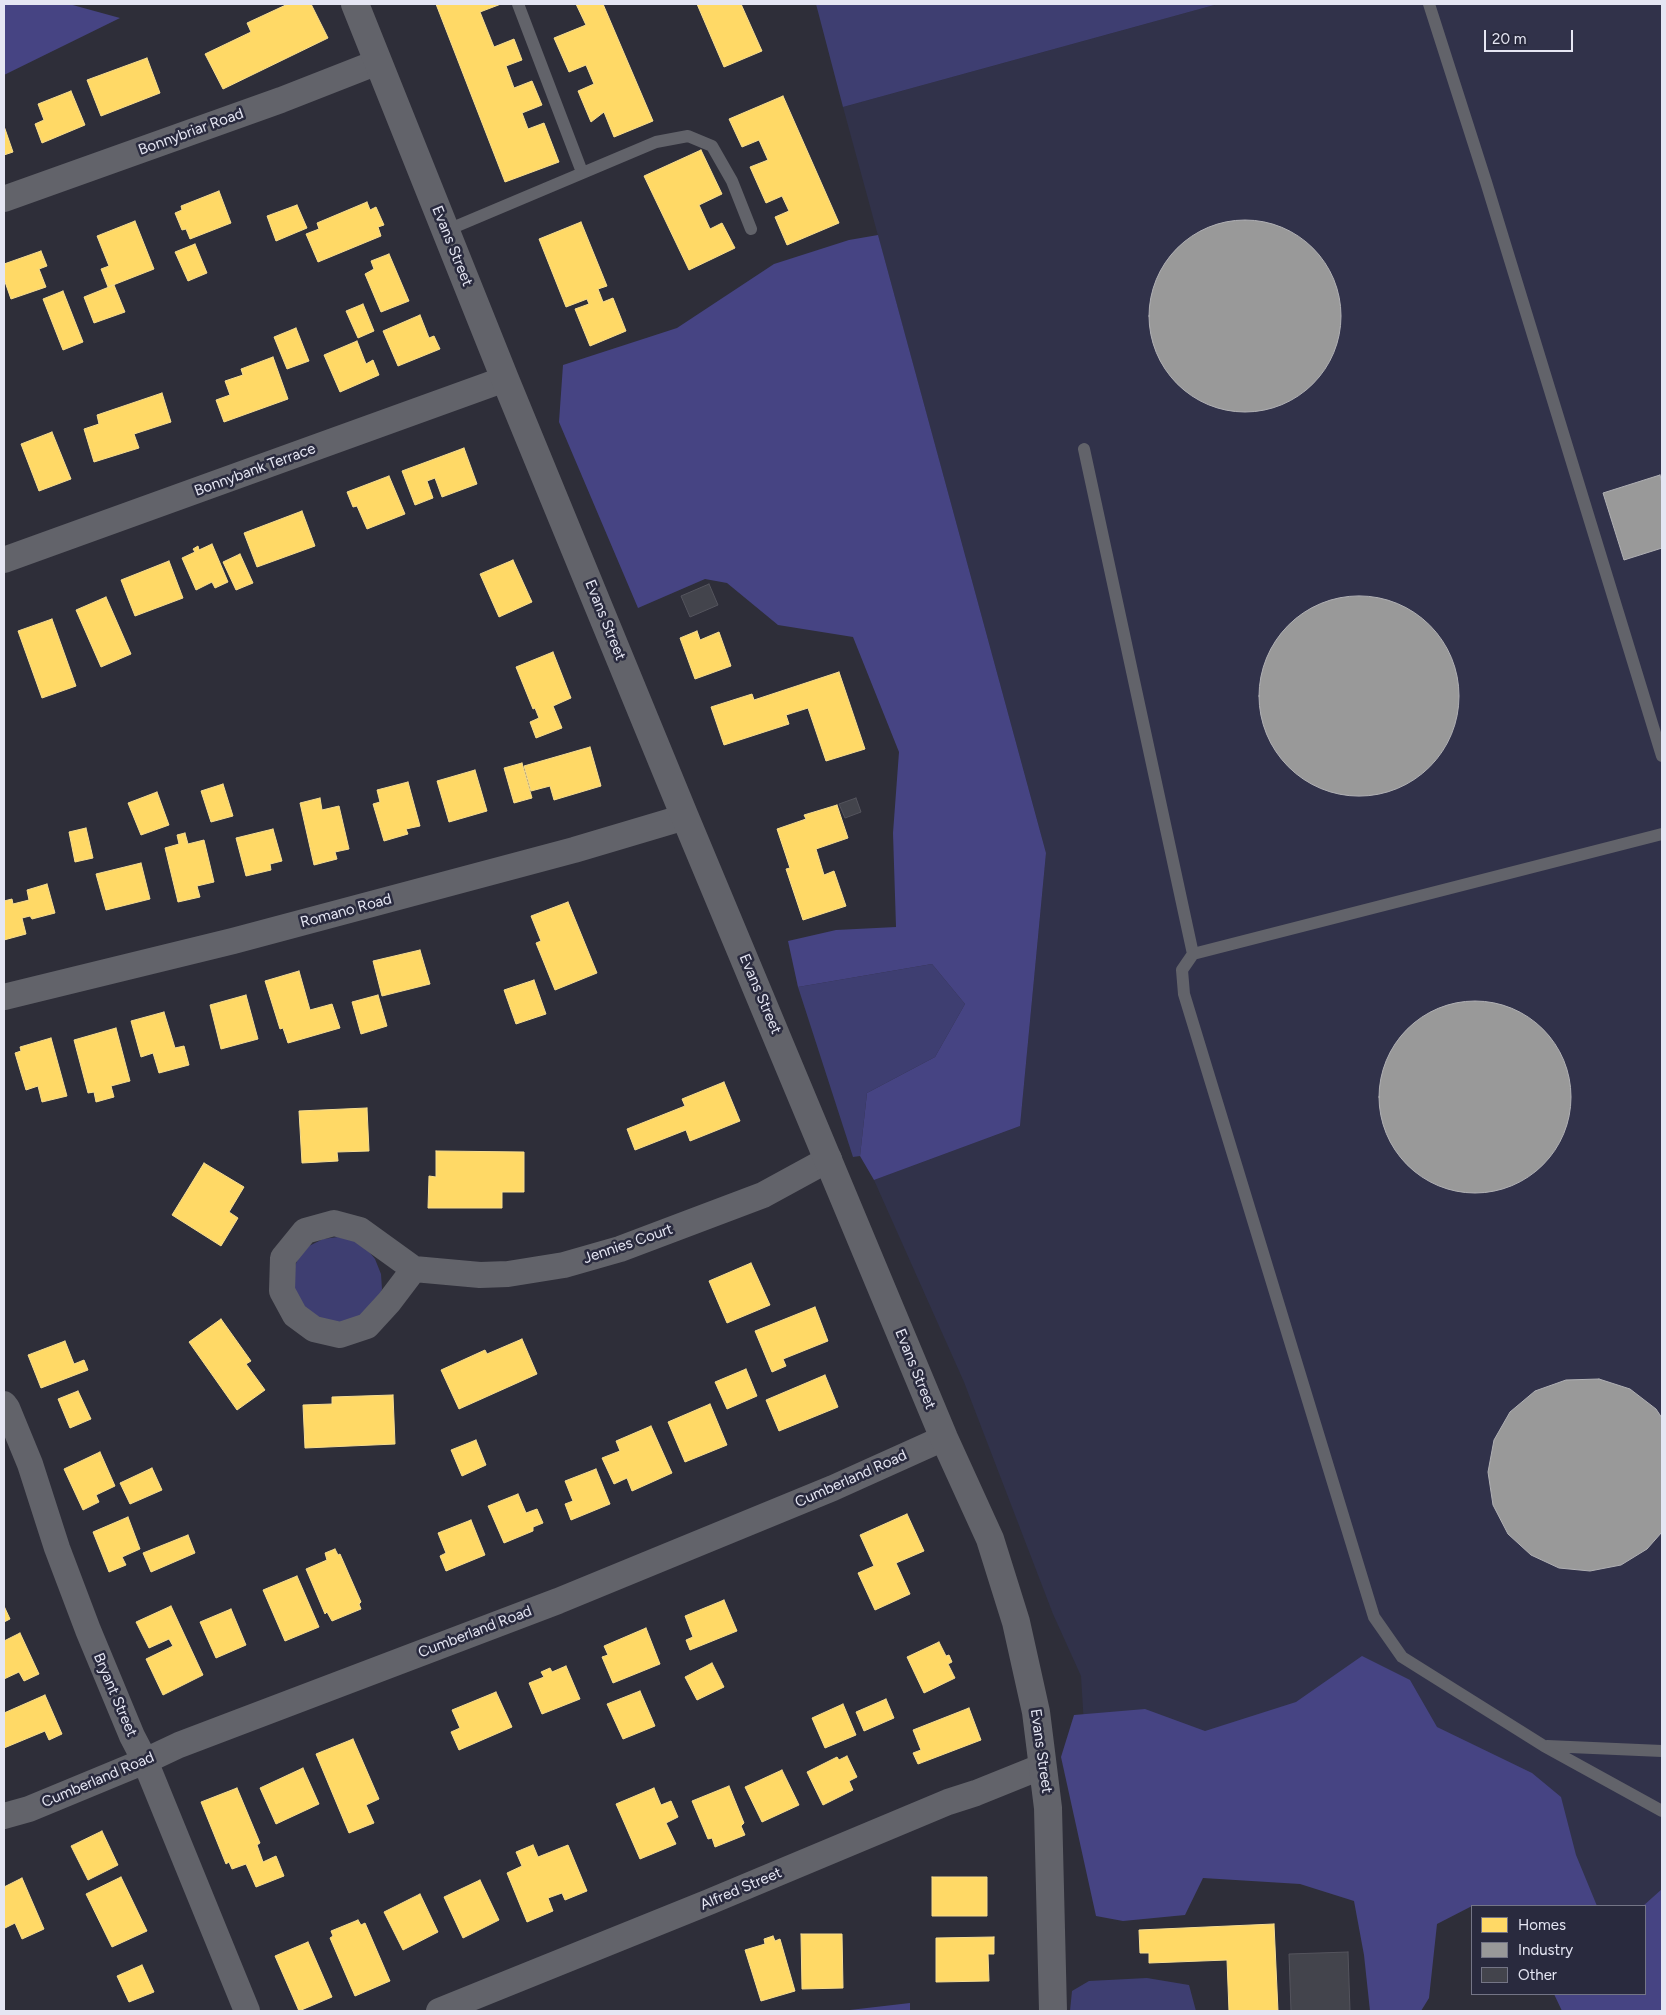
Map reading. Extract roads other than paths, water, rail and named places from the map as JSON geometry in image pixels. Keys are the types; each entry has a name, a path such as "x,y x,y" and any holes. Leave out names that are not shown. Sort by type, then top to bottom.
{"street":[{"name":"Evans Street","path":"355,4 445,231 685,817 944,1438 990,1539 1016,1622 1036,1712 1048,1808 1053,2011"},
{"name":"Bonnybriar Road","path":"4,199 281,100 378,62"},
{"name":"Bonnybank Terrace","path":"4,560 506,379"},
{"name":"Romano Road","path":"4,997 243,939 574,850 685,817"},
{"name":"Jennies Court","path":"414,1269 480,1275 508,1274 564,1265 620,1248 763,1194 829,1159"},
{"path":"334,1223 360,1230 414,1269 389,1302 367,1326 340,1335 314,1329 295,1315 282,1291 283,1258 305,1231 334,1223"},
{"name":"Bryant Street","path":"4,1404 30,1464 57,1548 88,1630 132,1736 145,1761 247,2011"},
{"name":"Cumberland Road","path":"4,1816 29,1809 188,1741 576,1593 833,1488 944,1438"},
{"name":"Alfred Street","path":"439,2011 948,1802 976,1793 1043,1766"}],"lane":[{"path":"518,4 582,172"},
{"path":"1429,4 1486,182 1662,756"},
{"path":"445,231 656,142 688,136 712,146 732,181 751,229"},
{"path":"1084,449 1192,954"},
{"path":"1662,834 1192,954 1182,970 1184,994 1374,1617 1402,1657 1544,1746 1662,1810"},
{"path":"1544,1746 1662,1751"}]}
